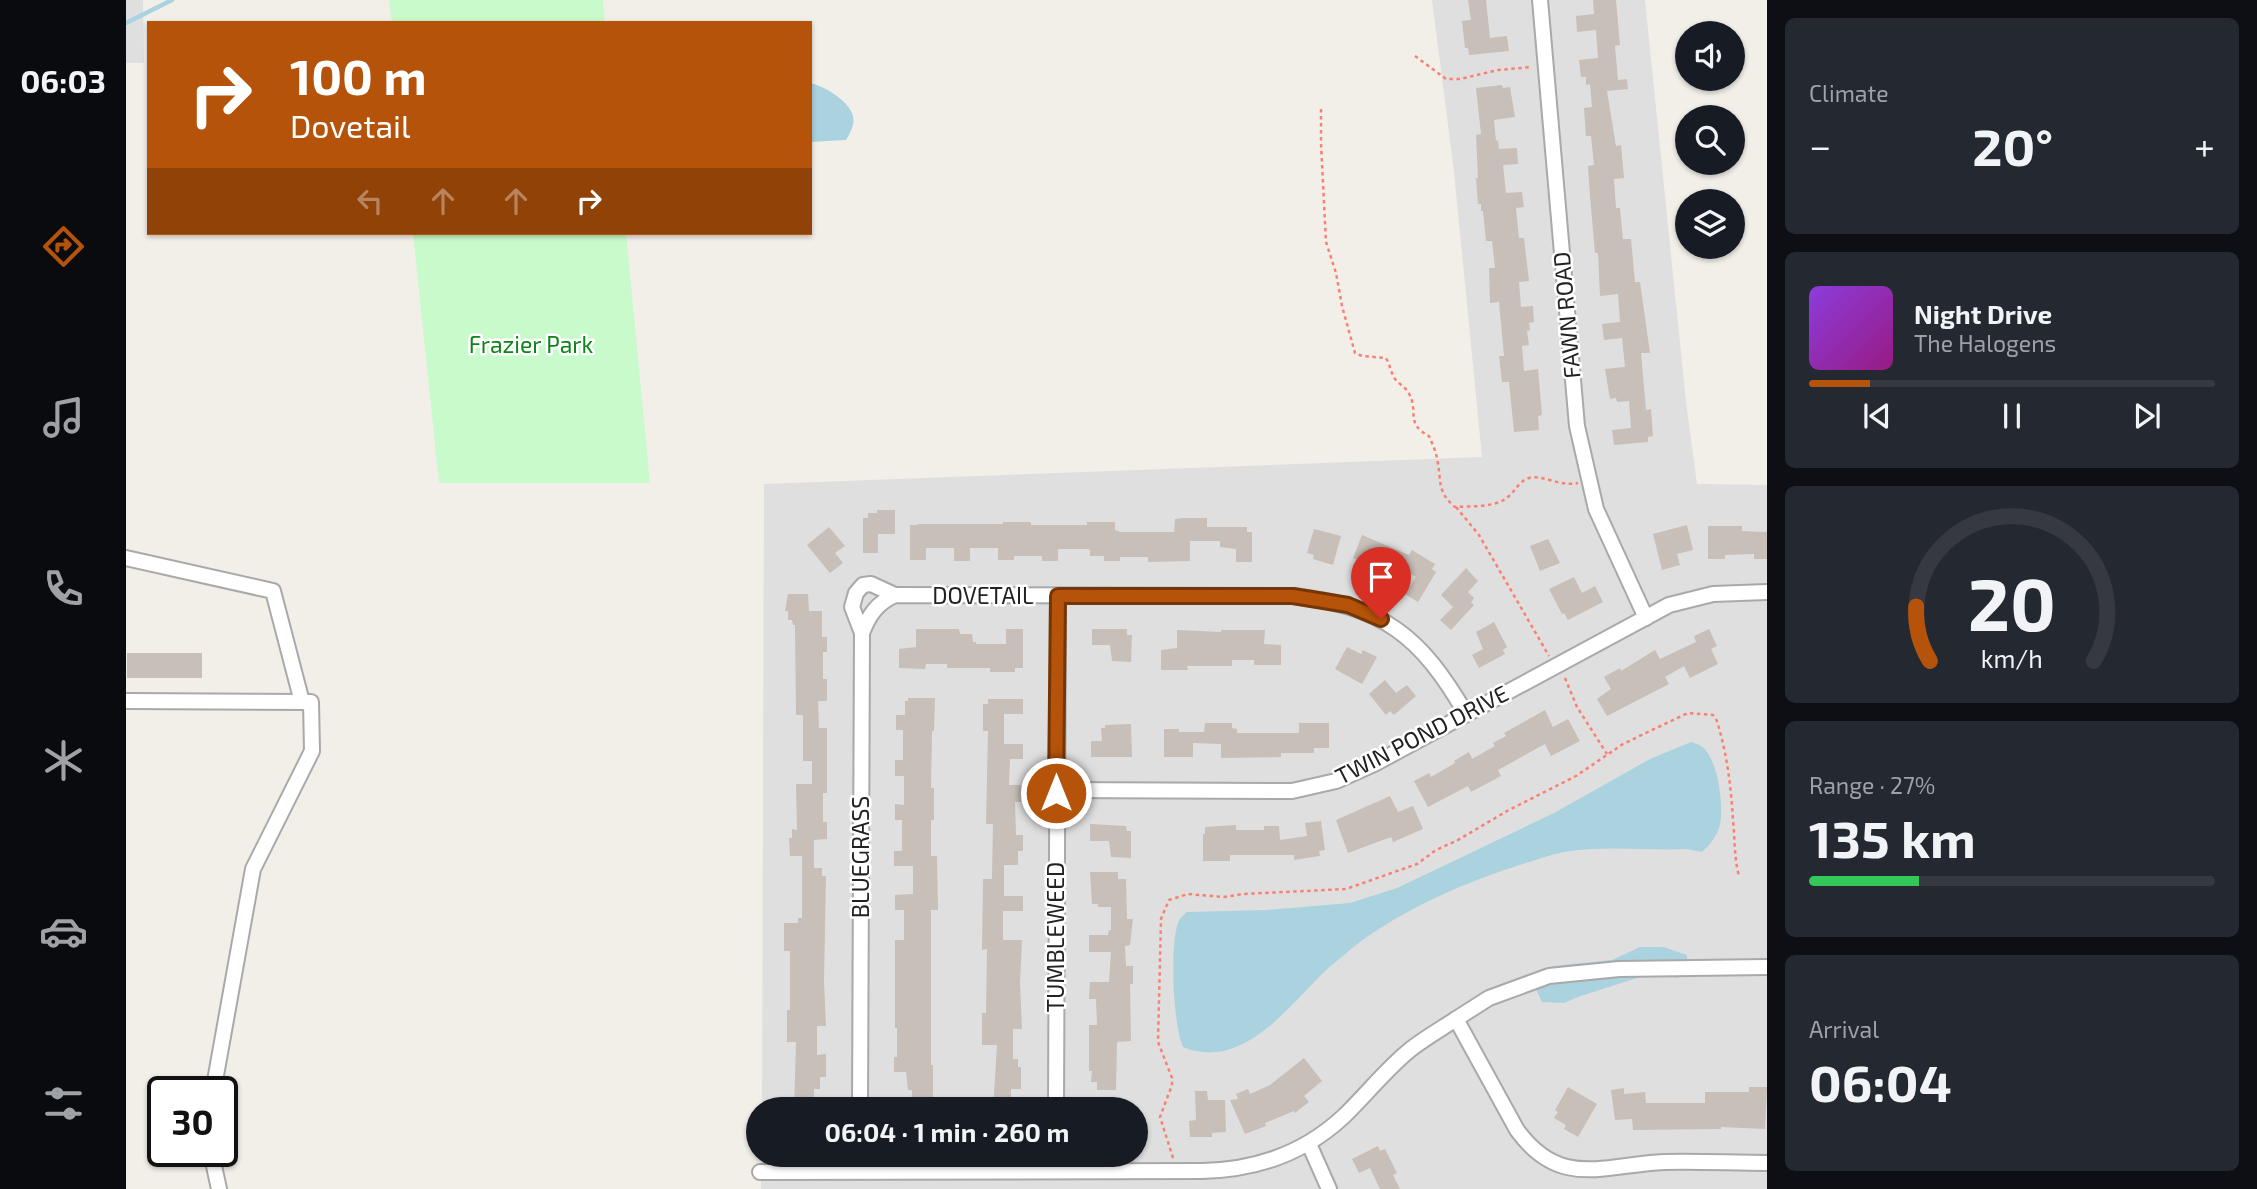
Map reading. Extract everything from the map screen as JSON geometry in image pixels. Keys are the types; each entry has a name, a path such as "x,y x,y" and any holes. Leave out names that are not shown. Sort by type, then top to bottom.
{"street":[{"name":"FAWN ROAD","path":"1540,0 1575,404 1588,482 1603,526 1646,618"},
{"path":"126,558 274,591 302,702"},
{"name":"DOVETAIL","path":"862,633 852,607 856,593 863,585 871,584 895,595 1293,596 1348,605 1378,617 1411,640 1437,668 1466,714"},
{"name":"TWIN POND DRIVE","path":"1056,790 1307,789 1353,775 1669,605 1734,592 1767,592"},
{"name":"BLUEGRASS","path":"860,1097 862,633 875,608 895,595"},
{"name":"TUMBLEWEED","path":"1056,1097 1058,596"},
{"path":"126,701 311,702 312,751 253,869 216,1076"},
{"path":"760,1172 1176,1171 1224,1170 1252,1166 1284,1157 1309,1144 1342,1118 1410,1049 1489,998 1549,976 1619,969 1767,967"},
{"path":"1456,1019 1517,1130 1526,1143 1549,1163 1582,1171 1667,1162 1767,1163"},
{"path":"1309,1144 1329,1189"},
{"path":"214,1167 219,1189"}],"path":[{"path":"1415,56 1446,79 1460,79 1498,70 1545,66"},
{"path":"1321,109 1326,242 1355,353 1386,358 1394,378 1407,390 1417,430 1429,436 1437,458 1438,482 1446,499 1479,535 1566,679 1577,708 1607,754"},
{"path":"1455,507 1498,503 1509,497 1517,485 1528,478 1568,485 1588,482"},
{"path":"1176,1171 1160,1117 1172,1078 1158,1042 1161,919 1169,900 1188,894 1224,897 1346,888 1417,864 1436,850 1576,776 1607,754 1688,713 1713,715 1717,721 1727,759 1734,823 1734,856 1739,876"}],"shaded area":[{"path":"126,0 143,0 144,63 126,63"},
{"path":"1432,0 1645,0 1686,402 1697,484 1767,485 1767,1189 761,1189 761,1167 1148,1167 1148,1097 762,1097 764,484 1482,457 1454,172"}],"green space":[{"path":"389,0 603,0 605,21 392,21"},
{"name":"Frazier Park","path":"413,235 626,235 650,483 439,483"}],"water":[{"path":"812,84 834,94 849,108 853,123 846,140 812,142"},
{"path":"1691,742 1701,746 1712,760 1720,794 1719,828 1702,852 1687,849 1579,850 1551,855 1485,877 1419,906 1360,942 1323,973 1278,1019 1243,1044 1224,1051 1204,1052 1183,1047 1177,1021 1173,964 1176,931 1179,920 1187,912 1266,910 1350,903 1397,888 1554,813 1650,759"},
{"path":"1640,947 1663,947 1687,955 1687,972 1677,978 1664,974 1640,977 1564,1003 1542,1002 1535,987 1539,973 1553,966 1612,960"}],"building":[{"path":"1468,0 1486,0 1490,38 1507,36 1509,51 1469,55 1468,48 1465,48 1462,21 1471,20"},
{"path":"1593,0 1616,0 1620,45 1615,46 1618,80 1627,79 1628,89 1607,91 1616,146 1621,145 1624,178 1614,179 1616,208 1620,208 1623,239 1631,239 1635,282 1640,282 1650,353 1641,353 1646,410 1651,409 1653,436 1648,437 1648,442 1614,445 1612,430 1631,428 1629,401 1617,402 1616,398 1610,399 1605,369 1625,367 1622,338 1604,340 1602,324 1620,322 1618,294 1600,296 1598,253 1595,253 1590,196 1588,166 1594,165 1591,136 1586,136 1584,108 1592,107 1590,84 1586,85 1586,77 1581,77 1579,60 1598,58 1596,30 1577,32 1576,16 1594,14"},
{"path":"1502,85 1503,88 1510,87 1515,117 1494,120 1496,141 1498,140 1499,149 1517,148 1518,164 1503,165 1506,193 1522,192 1524,207 1516,208 1519,238 1524,238 1529,281 1519,282 1521,307 1533,306 1534,322 1529,323 1530,330 1527,331 1529,345 1522,346 1524,371 1538,369 1542,415 1538,416 1539,430 1514,432 1509,382 1502,382 1499,356 1504,356 1499,302 1490,303 1489,268 1495,268 1492,241 1486,241 1483,211 1481,204 1478,204 1476,178 1476,135 1481,134 1476,88"},
{"path":"877,510 895,510 895,534 878,534 878,553 863,553 863,518 868,518 868,513 877,513"},
{"path":"1207,518 1207,527 1247,527 1247,532 1252,532 1252,562 1236,562 1236,549 1220,547 1220,541 1190,541 1190,561 1148,562 1148,557 1120,557 1120,561 1104,561 1104,556 1090,556 1090,550 1087,549 1058,549 1058,561 1042,561 1042,556 1014,556 1014,560 998,560 998,548 970,548 970,561 954,561 954,548 926,548 926,560 910,560 910,525 1031,522 1031,525 1087,525 1087,522 1115,522 1115,530 1120,532 1174,532 1175,519"},
{"path":"1687,525 1693,550 1677,554 1680,565 1662,570 1653,534"},
{"path":"1708,526 1742,526 1742,531 1767,532 1767,559 1754,559 1754,554 1725,555 1725,559 1708,559"},
{"path":"829,527 845,546 835,553 843,563 830,573 807,545"},
{"path":"1314,529 1341,536 1333,565 1313,559 1314,555 1307,553"},
{"path":"1362,535 1409,555 1412,550 1435,564 1432,569 1436,572 1418,602 1405,594 1416,577 1388,560 1380,581 1364,575 1369,564 1353,558"},
{"path":"1548,539 1560,563 1540,571 1530,546"},
{"path":"1466,568 1478,581 1468,592 1474,598 1471,602 1474,605 1451,630 1440,620 1453,607 1441,595"},
{"path":"1574,577 1582,593 1595,586 1603,602 1568,620 1549,589"},
{"path":"788,594 808,594 809,611 822,611 822,637 827,637 827,652 823,652 823,679 827,679 827,701 818,701 819,728 827,728 827,793 823,793 823,822 827,822 827,839 814,840 814,868 822,868 822,876 826,876 826,1026 817,1026 817,1055 826,1054 826,1077 820,1077 820,1089 814,1089 814,1097 794,1097 796,1042 787,1042 790,951 784,951 784,923 798,923 798,918 802,918 802,856 790,856 789,838 792,838 792,829 797,830 796,784 812,784 812,761 803,761 803,715 796,715 795,625 792,620 788,620 788,611 785,611"},
{"path":"1494,622 1507,647 1503,650 1505,654 1479,668 1472,655 1483,649 1476,632"},
{"path":"916,629 959,629 960,634 972,634 976,644 1006,644 1006,629 1023,629 1023,668 1015,668 1015,672 990,672 990,668 947,668 947,664 926,664 925,669 899,668 899,649 916,647"},
{"path":"1092,629 1127,629 1127,635 1132,635 1131,662 1112,661 1110,645 1092,645"},
{"path":"1709,629 1717,646 1711,649 1718,664 1690,678 1684,666 1665,677 1669,684 1607,716 1597,699 1611,689 1604,677 1620,668 1621,671 1655,650 1660,659 1696,642 1694,636"},
{"path":"1177,630 1265,630 1264,644 1281,645 1281,665 1254,665 1254,660 1232,660 1232,666 1187,666 1188,670 1161,670 1161,650 1177,648"},
{"path":"1347,647 1361,654 1363,650 1377,657 1362,684 1335,669"},
{"path":"127,653 202,653 202,678 127,678"},
{"path":"1385,680 1396,693 1407,685 1416,696 1394,715 1390,711 1386,715 1369,694"},
{"path":"908,698 935,698 932,731 931,788 934,788 934,820 931,820 931,856 937,856 938,910 931,910 933,1097 912,1097 912,1090 908,1090 906,1072 894,1072 894,1057 897,1057 895,940 904,940 904,910 895,910 895,895 913,894 913,866 894,866 894,851 902,851 902,820 895,820 895,804 904,805 904,776 895,776 895,760 903,760 903,730 896,730 896,715 905,715 905,701 908,701"},
{"path":"988,699 1023,699 1023,714 1004,714 1004,744 1023,744 1023,759 1010,759 1009,785 1023,785 1023,802 1015,802 1016,835 1023,835 1023,851 1018,851 1018,865 1004,865 1004,896 1023,896 1023,911 1003,911 1003,940 1022,940 1022,1029 1013,1029 1013,1059 1018,1059 1018,1067 1021,1067 1021,1089 1011,1089 1011,1097 994,1097 997,1045 982,1045 982,1013 986,1013 987,949 982,950 983,879 992,879 993,824 986,824 988,731 983,731 983,704 988,704"},
{"path":"1545,710 1553,727 1568,719 1580,741 1551,756 1545,744 1498,770 1501,776 1471,792 1468,786 1428,807 1414,781 1429,773 1431,777 1469,752 1472,759 1495,746 1493,743 1506,736 1504,733"},
{"path":"1205,723 1232,723 1232,728 1237,729 1237,733 1299,733 1299,723 1329,723 1329,748 1314,748 1314,753 1281,753 1281,757 1221,758 1221,744 1193,743 1193,757 1164,757 1164,729 1204,732"},
{"path":"1131,724 1132,757 1091,757 1091,741 1102,741 1101,728 1105,728 1105,725"},
{"path":"1390,796 1398,812 1413,806 1423,829 1393,842 1391,837 1348,853 1336,820"},
{"path":"1321,821 1325,850 1319,851 1320,856 1294,860 1294,855 1230,855 1230,861 1203,861 1205,827 1236,825 1236,830 1264,830 1264,826 1279,826 1280,840 1307,836 1305,823"},
{"path":"1090,824 1126,826 1127,831 1131,831 1131,858 1111,857 1109,841 1090,841"},
{"path":"1090,872 1118,872 1118,879 1126,879 1127,919 1133,919 1130,945 1125,946 1126,966 1133,966 1133,984 1130,984 1131,1041 1117,1042 1116,1090 1097,1090 1097,1082 1091,1082 1092,1071 1089,1071 1089,1025 1097,1025 1096,999 1089,999 1090,982 1109,982 1111,952 1089,952 1089,935 1108,935 1111,930 1111,907 1092,904"},
{"path":"1304,1058 1322,1081 1304,1096 1309,1102 1295,1113 1294,1111 1265,1123 1266,1126 1245,1134 1230,1100 1238,1099 1236,1094 1248,1089 1250,1094 1270,1085"},
{"path":"1568,1087 1597,1104 1578,1137 1564,1129 1566,1125 1554,1118 1558,1112 1555,1110"},
{"path":"1749,1087 1767,1087 1765,1129 1721,1127 1633,1130 1632,1119 1615,1120 1611,1090 1624,1088 1624,1094 1645,1092 1646,1103 1705,1103 1705,1092 1749,1092"},
{"path":"1195,1091 1207,1091 1208,1100 1225,1100 1226,1132 1212,1133 1212,1137 1190,1137 1189,1121 1196,1120"},
{"path":"1378,1146 1380,1151 1385,1149 1397,1173 1393,1175 1400,1189 1380,1189 1370,1168 1359,1173 1352,1159"}],"waterway":[{"path":"126,23 172,0"}],"route":[{"path":"1056,793 1058,596 1293,596 1348,605 1381,619"}]}
